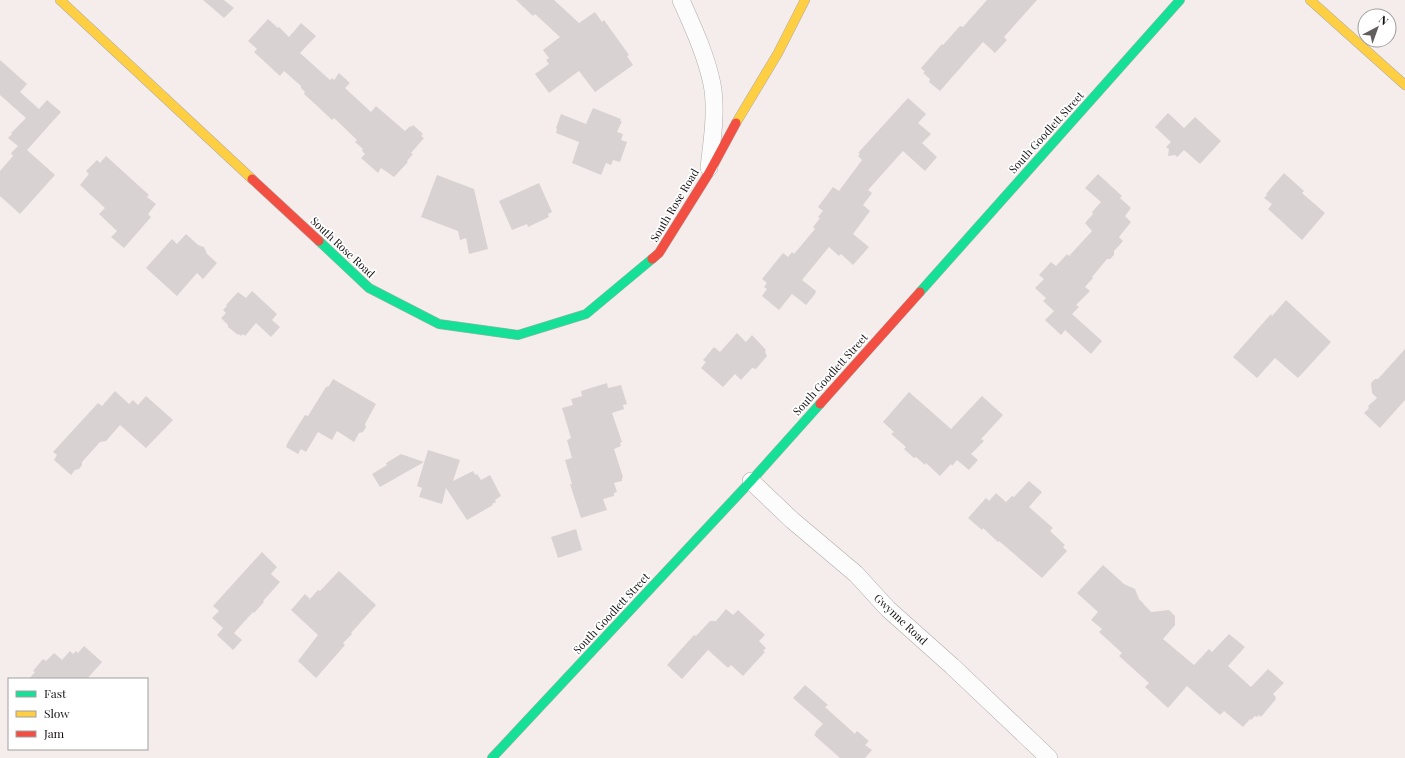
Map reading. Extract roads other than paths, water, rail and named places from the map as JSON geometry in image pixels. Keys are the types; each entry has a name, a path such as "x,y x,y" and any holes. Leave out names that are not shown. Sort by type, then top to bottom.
{"main road":[{"name":"South Rose Road","path":"60,0 369,288 439,324 518,335 586,314 659,253 708,173 734,126 778,53 805,0"},
{"name":"South Goodlett Street","path":"492,758 751,481 1180,0"},
{"path":"1310,0 1405,85"}],"street":[{"path":"681,0 698,38 712,85 714,123 708,173"},
{"name":"Gwynne Road","path":"751,481 792,520 856,574 888,610 952,666 1049,758"}]}
